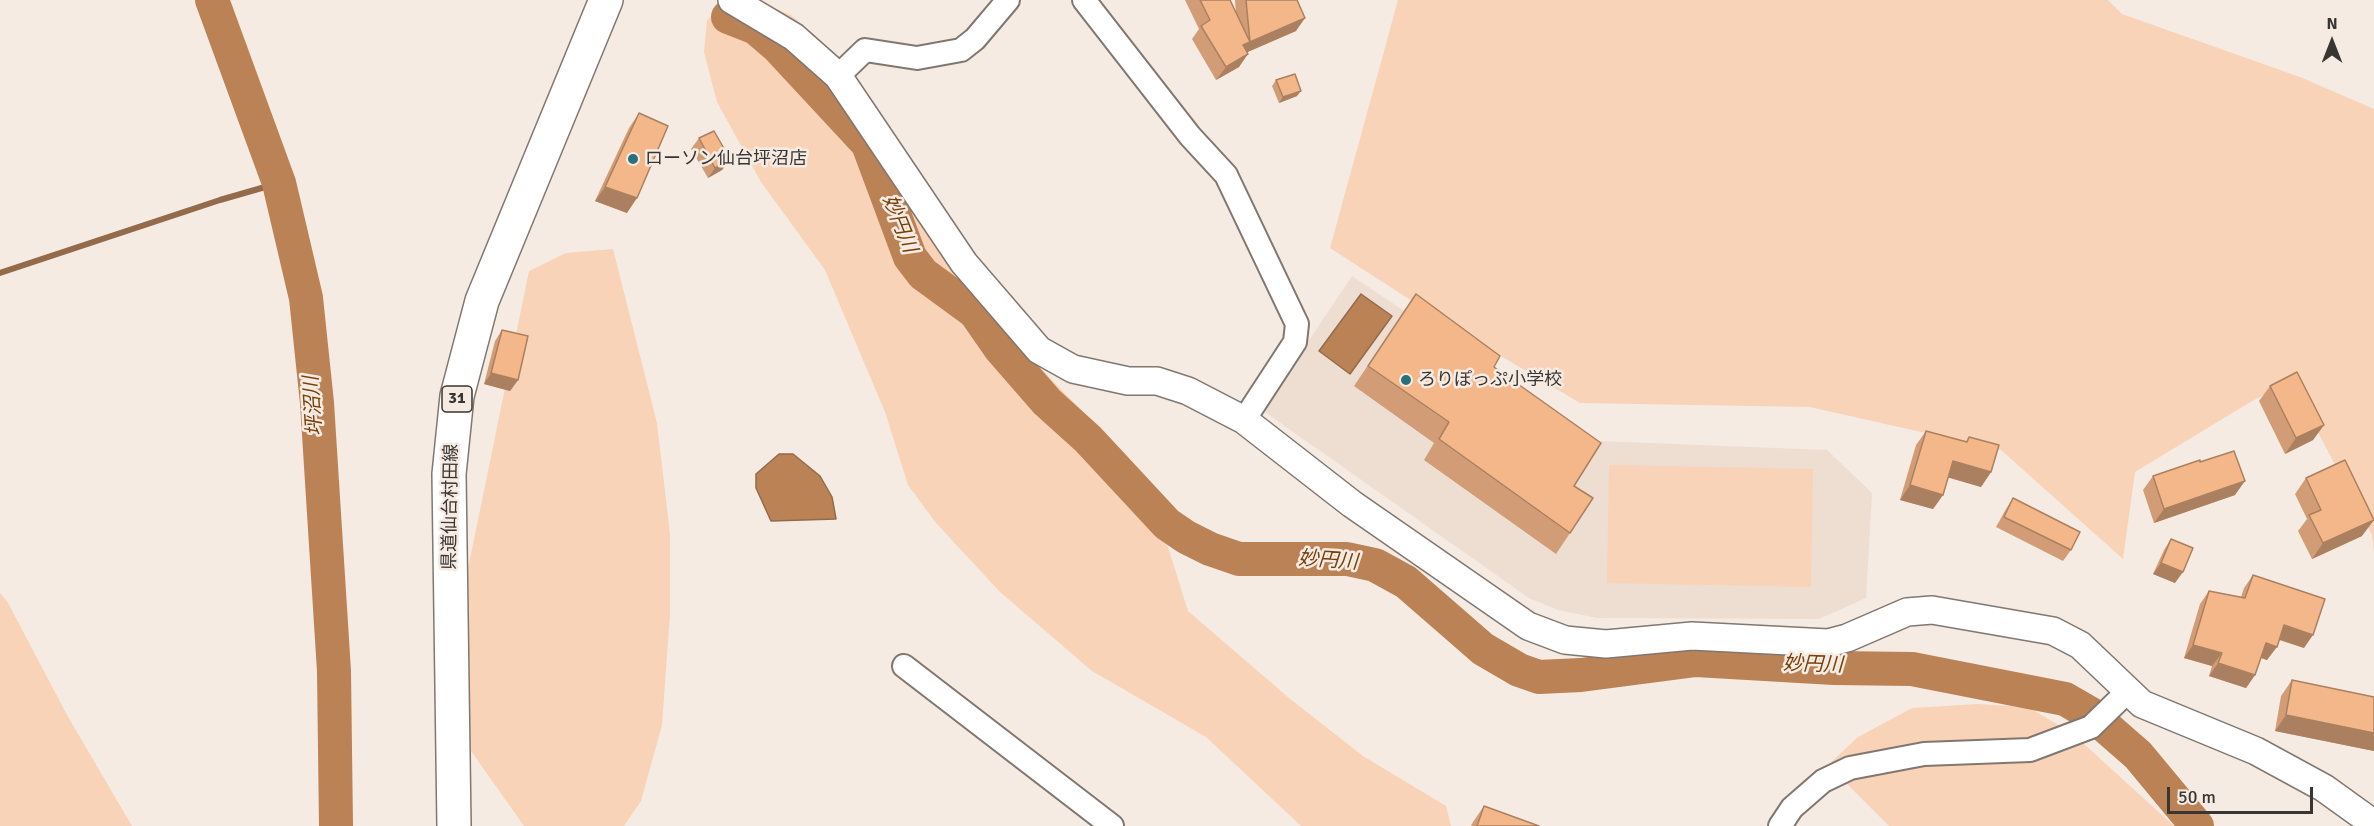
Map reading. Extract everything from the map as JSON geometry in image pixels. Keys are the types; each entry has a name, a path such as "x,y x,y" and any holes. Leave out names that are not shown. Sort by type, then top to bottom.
{"main road":[{"name":"県道仙台村田線","path":"454,826 448,474 457,396 477,314 606,0"}],"street":[{"path":"732,0 794,37 838,75 964,264 1039,350 1082,372 1128,381 1157,381 1188,391 1244,420 1352,504 1528,626 1565,640 1606,644 1692,636 1828,643 1847,638 1907,612 1932,610 2053,631 2080,645 2142,704 2256,751 2324,788 2374,824"},
{"path":"838,75 865,50 917,58 961,50 975,39 1008,0"},
{"path":"1084,0 1190,136 1226,175 1297,324 1295,342 1244,420"},
{"path":"904,666 1112,826"},
{"path":"1780,826 1792,808 1823,781 1850,768 1923,754 2030,750 2098,721 2127,692"}],"shaded area":[{"path":"735,0 754,0 791,15 835,53 847,105 1020,347 1146,477 1188,611 1289,698 1363,756 1446,806 1451,826 1301,826 1206,737 1092,671 1000,592 936,523 908,485 885,412 825,270 761,182 717,102 704,52 707,20"},
{"path":"1398,0 2108,0 2122,14 2300,77 2374,109 2374,552 2372,535 2291,381 2252,401 2135,472 2123,559 2001,450 1810,407 1580,403 1457,330 1330,248"},
{"path":"613,249 657,423 670,534 670,614 662,725 641,801 624,826 524,826 471,751 454,657 462,598 529,271 566,253"},
{"path":"1352,276 1598,441 1827,450 1872,493 1866,598 1819,619 1597,618 1558,610 1529,598 1262,410"},
{"path":"1361,294 1392,316 1350,374 1319,351"},
{"path":"779,454 793,454 820,476 832,497 836,519 771,521 756,488 756,474"},
{"path":"1609,465 1813,469 1811,587 1607,583"},
{"path":"0,593 7,601 67,715 132,826 0,826"},
{"path":"1978,704 2028,707 2072,733 2174,826 1889,826 1828,765 1858,737 1912,708"}],"building":[{"path":"1200,0 1230,0 1250,42 1243,45 1248,54 1226,67 1201,26 1210,20"},
{"path":"1246,0 1297,0 1305,18 1250,42"},
{"path":"1295,74 1301,91 1283,97 1276,80"},
{"path":"639,113 668,126 637,198 605,187"},
{"path":"714,131 730,159 715,168 699,138"},
{"path":"1416,294 1500,356 1494,367 1601,443 1574,486 1593,498 1570,533 1439,439 1449,422 1368,366"},
{"path":"502,330 528,336 518,380 491,373"},
{"path":"2297,372 2324,425 2296,438 2270,386"},
{"path":"1926,431 1967,442 1969,437 1999,445 1991,472 1953,461 1943,495 1910,485"},
{"path":"2234,451 2245,481 2164,509 2153,476"},
{"path":"2345,460 2374,520 2323,543 2309,515 2321,510 2306,478"},
{"path":"2013,498 2080,532 2071,550 2004,517"},
{"path":"2171,539 2193,548 2183,572 2161,563"},
{"path":"2253,575 2325,599 2313,635 2284,625 2277,647 2266,643 2255,675 2218,663 2222,653 2193,645 2209,591 2245,598"},
{"path":"2292,680 2374,697 2374,733 2286,715"},
{"path":"1484,806 1539,826 1477,826"}],"waterway":[{"name":"坪沼川","path":"212,0 279,183 306,298 317,403 334,671 336,826"},
{"name":"妙円川","path":"728,17 756,28 777,46 868,144 910,257 923,274 975,312 1000,348 1047,402 1088,439 1167,524 1186,537 1210,549 1239,559 1347,559 1375,565 1406,582 1483,649 1519,670 1539,677 1581,675 1696,660 1834,668 1912,669 2065,699 2091,714 2138,755 2197,826"},
{"path":"0,273 220,200 279,183"}],"place":[{"name":"ローソン仙台坪沼店","path":"633,159"},
{"name":"ろりぽっぷ小学校","path":"1406,380"}]}
